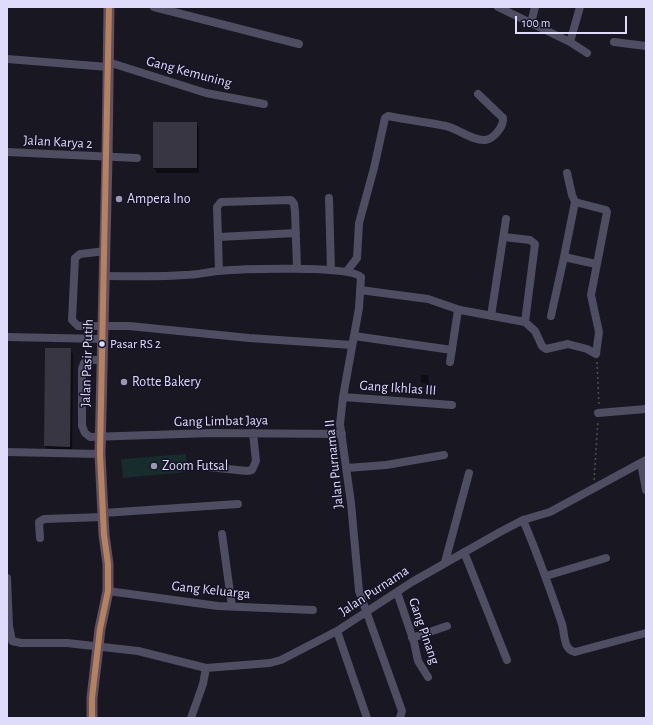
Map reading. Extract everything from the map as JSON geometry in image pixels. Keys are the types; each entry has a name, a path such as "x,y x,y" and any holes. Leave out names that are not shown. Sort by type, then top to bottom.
{"highway":[{"name":"Jalan Pasir Putih","path":"92,718 98,646 108,591 108,564 103,515 100,436 106,251 109,7"}],"street":[{"path":"154,7 299,44"},
{"path":"498,7 570,42 587,52"},
{"path":"532,23 535,7"},
{"path":"570,42 580,7"},
{"path":"614,42 646,46"},
{"name":"Gang Kemuning","path":"7,60 108,64 206,93 264,104"},
{"path":"105,276 186,276 219,271 297,268 347,271 357,258 360,223 376,161 385,118 388,116 448,127 482,140 488,139 492,137 503,124 503,118 478,94"},
{"name":"Jalan Karya 2","path":"7,152 107,158 137,158"},
{"path":"551,316 575,202 572,196 567,173"},
{"path":"329,198 331,270"},
{"path":"219,271 217,207 221,202 291,200 294,204 297,268"},
{"path":"360,290 428,299 458,310 525,322 535,331 542,346 546,349 568,344 581,347 596,354 599,332 591,295 607,212 606,210 575,202"},
{"path":"491,316 506,219"},
{"path":"219,237 296,234"},
{"path":"504,237 530,240 535,244 525,322"},
{"path":"106,251 80,254 74,258 72,320 74,324 80,326 160,328 249,338 352,344"},
{"path":"564,257 596,264"},
{"name":"Jalan Purnama II","path":"347,271 359,275 361,280 359,308 343,397 340,424 347,468 359,591 402,711 400,718"},
{"path":"450,362 458,310"},
{"path":"354,336 452,350"},
{"path":"7,337 103,338"},
{"path":"100,436 87,435 82,426 82,369 84,363 92,360 102,360"},
{"name":"Gang Ikhlas III","path":"343,397 452,405"},
{"path":"598,413 646,409"},
{"path":"208,467 247,471 252,470 256,461 254,433"},
{"name":"Gang Limbat Jaya","path":"100,436 254,433 342,434"},
{"path":"7,452 100,454"},
{"path":"347,468 386,465 444,455"},
{"path":"644,461 646,490"},
{"name":"Jalan Purnama","path":"7,578 9,626 12,641 67,643 138,651 206,668 270,664 337,631 397,592 464,552 523,520 550,512 644,461"},
{"path":"446,562 469,473"},
{"path":"40,538 39,522 41,520 238,504"},
{"path":"523,520 546,576 563,628 565,644 571,652 646,633"},
{"path":"222,534 232,606"},
{"path":"464,552 507,660"},
{"path":"546,576 606,558"},
{"name":"Gang Keluarga","path":"108,591 232,606 313,610"},
{"name":"Gang Pinang","path":"397,592 418,661 428,678"},
{"path":"412,638 447,626"},
{"path":"337,631 367,718"},
{"path":"191,718 203,684 206,668"}],"path":[{"path":"593,490 600,392 596,354"}],"green space":[{"name":"Zoom Futsal","path":"186,454 187,472 123,478 121,459"}],"building":[{"path":"153,122 197,122 197,168 153,168"},
{"path":"45,348 71,348 70,447 44,446"}],"transit line":[{"path":"92,718 92,698 100,629 108,591 108,564 104,535 100,454 109,7"}],"place":[{"name":"Ampera Ino","path":"119,199"},
{"name":"Pasar RS 2","path":"102,344"},
{"name":"Rotte Bakery","path":"124,382"},
{"name":"Zoom Futsal","path":"154,466"}]}
